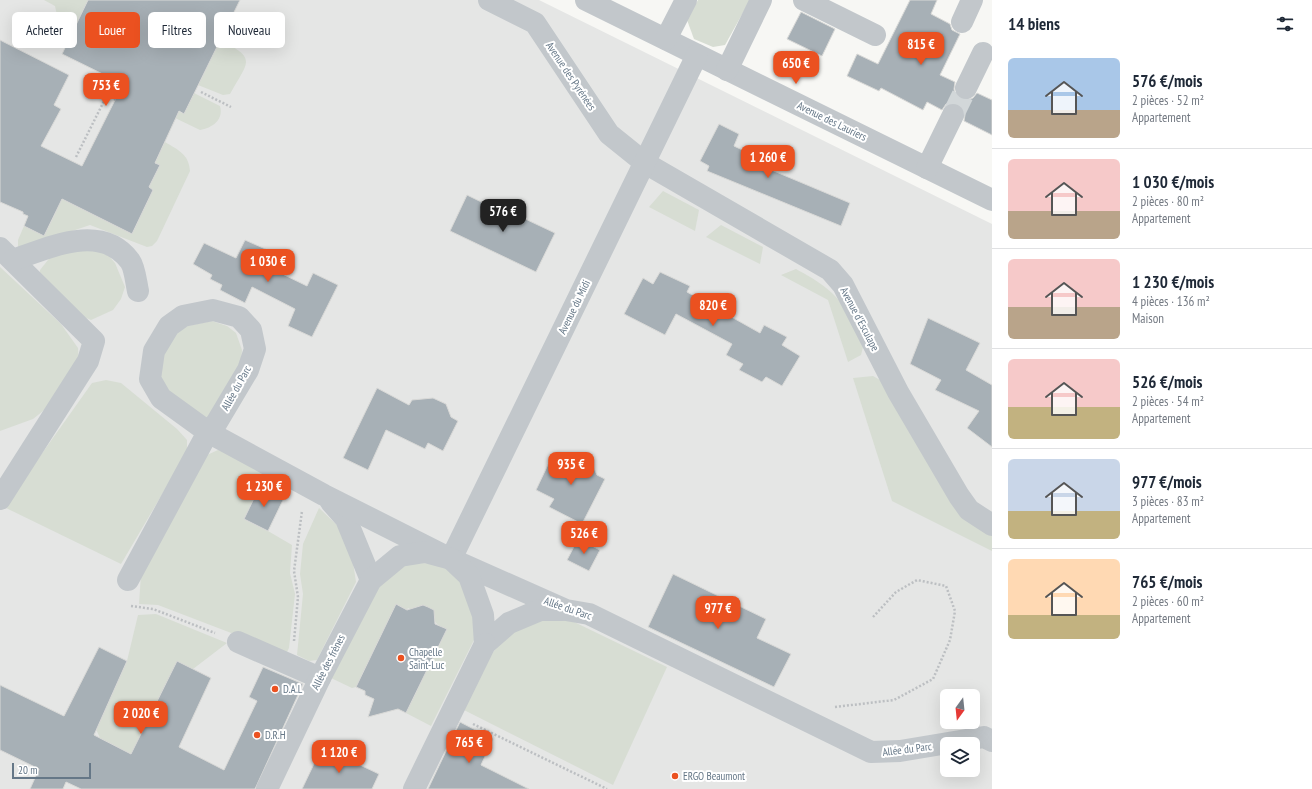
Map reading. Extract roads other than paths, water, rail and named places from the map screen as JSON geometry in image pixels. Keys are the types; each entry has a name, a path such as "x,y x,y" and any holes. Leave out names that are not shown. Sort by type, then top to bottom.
{"street":[{"name":"Avenue des Pyrénées","path":"489,0 535,23 609,134 645,163"},
{"name":"Avenue des Lauriers","path":"586,0 992,200"},
{"path":"666,39 686,0"},
{"path":"726,70 761,0"},
{"path":"804,0 875,35"},
{"path":"962,22 972,0"},
{"path":"966,88 983,53"},
{"name":"Avenue du Midi","path":"450,559 697,55"},
{"path":"927,168 953,115"},
{"name":"Avenue d'Esculape","path":"645,163 830,270 843,285 898,392 959,496 970,510 992,525"},
{"path":"6,254 75,240 97,240 117,248 131,262 138,291"},
{"path":"0,499 88,361 94,341 6,254"},
{"name":"Allée du Parc","path":"208,432 217,422 248,370 255,349 251,330 239,317 213,310 183,316 169,326 154,351 150,379 161,398 208,432 315,490 450,559 566,610 589,614 871,752 900,751 989,735"},
{"path":"128,580 208,432"},
{"path":"315,490 346,519 371,580 400,556 425,552 450,559 469,576 483,615 485,644"},
{"name":"Allée des frènes","path":"267,789 309,700 371,580"},
{"path":"414,789 485,644 509,623 540,610 566,610"},
{"path":"238,642 320,678"}],"tunnel":[{"path":"953,115 966,88"}],"place":[{"name":"Chapelle Saint-Luc","path":"401,658"},
{"name":"D.A.L","path":"275,689"},
{"name":"D.R.H","path":"257,735"},
{"name":"ERGO Beaumont","path":"675,776"}]}
